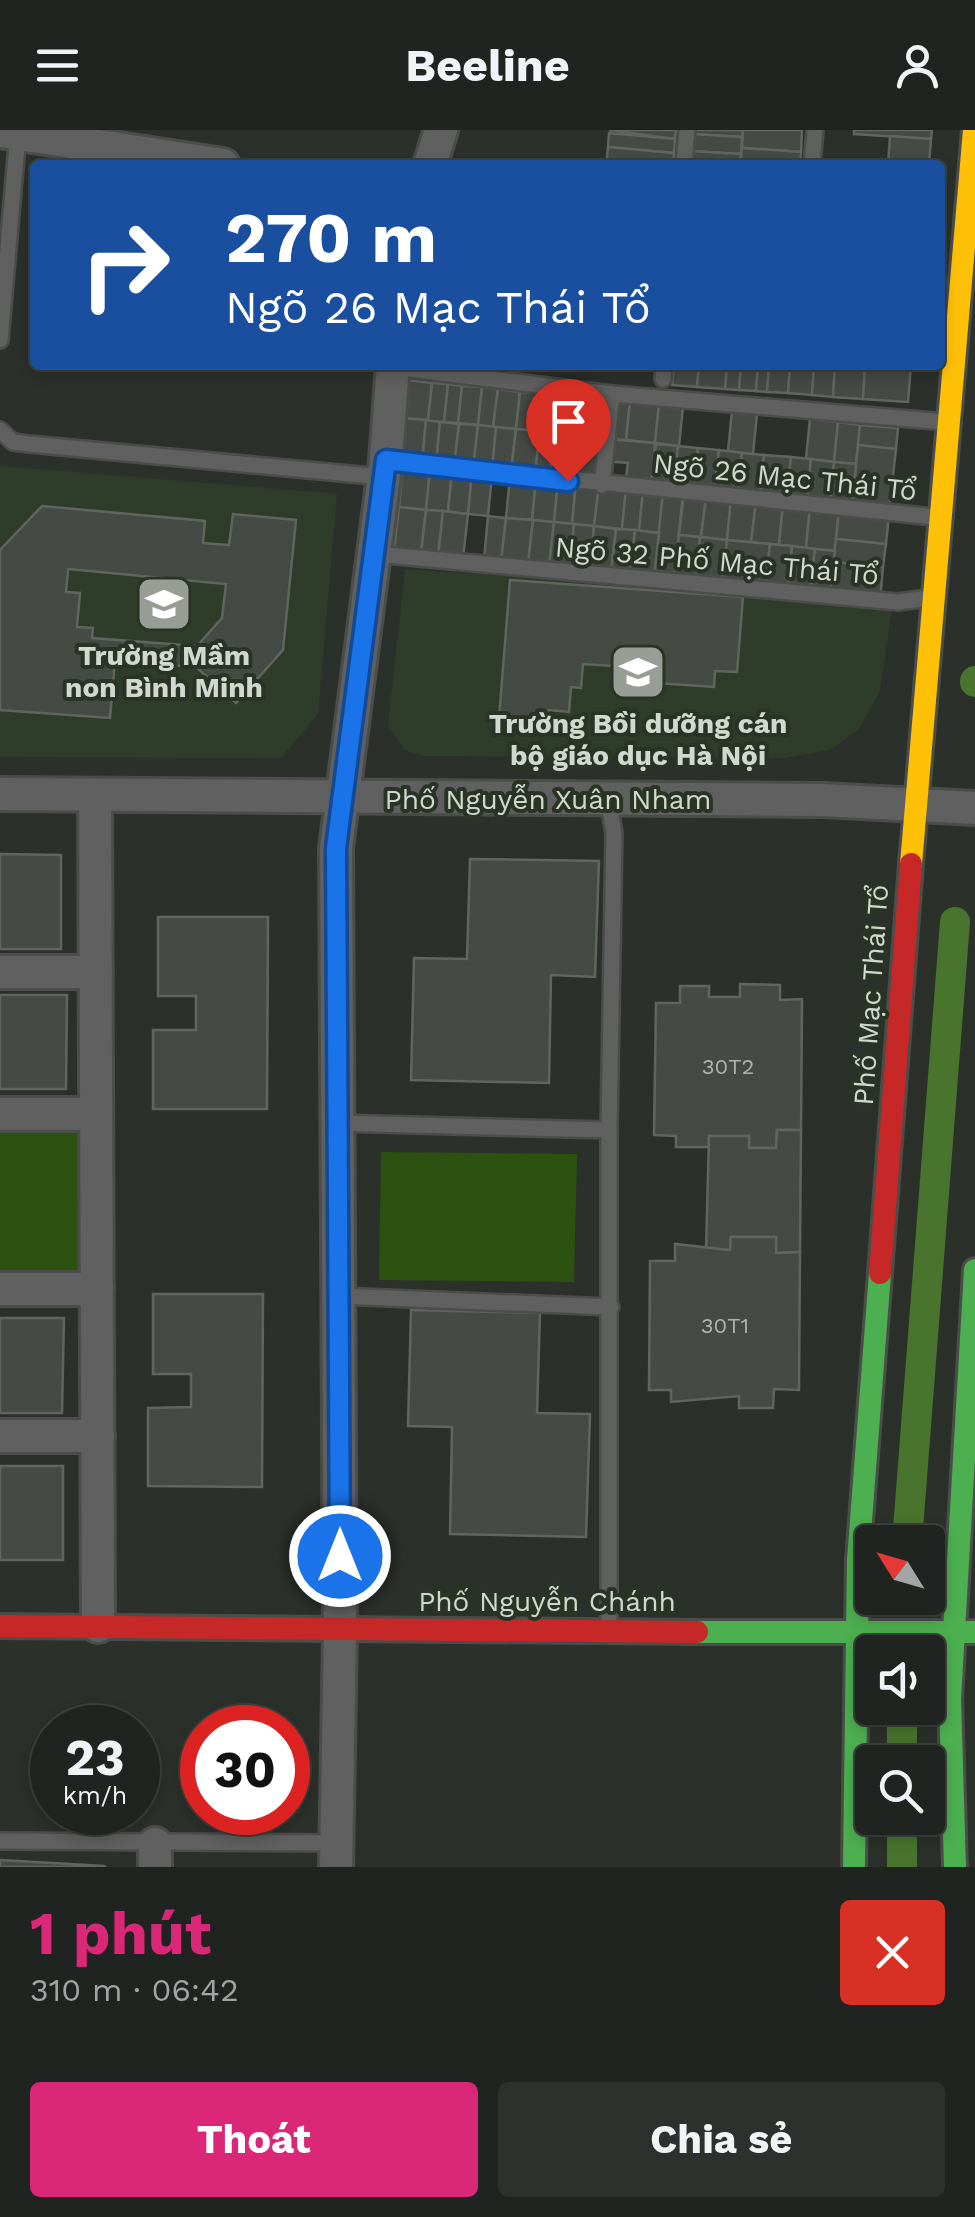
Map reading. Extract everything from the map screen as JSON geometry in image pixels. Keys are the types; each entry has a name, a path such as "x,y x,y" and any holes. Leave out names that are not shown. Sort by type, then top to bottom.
{"street":[{"path":"432,160 441,130"},
{"name":"Phố Mạc Thái Tổ","path":"854,1867 856,1630 936,597 948,422 949,325 974,130"},
{"path":"9,132 63,136 196,160"},
{"path":"336,1855 340,1296 336,848 385,468 393,370"},
{"name":"Phố Nguyễn Xuân Nham","path":"0,794 608,799 975,808"},
{"path":"95,795 98,1626"},
{"path":"0,972 96,972"},
{"path":"0,1114 96,1114"},
{"path":"954,1867 950,1699 965,1631 975,1270"},
{"path":"0,1288 98,1289"},
{"path":"0,1436 98,1436"},
{"name":"Phố Nguyễn Chánh","path":"0,1626 340,1632 965,1631"}],"lane":[{"path":"684,160 687,130"},
{"path":"812,160 815,130"},
{"path":"0,340 9,132"},
{"path":"424,370 612,394 948,422"},
{"path":"602,485 612,394"},
{"name":"Ngõ 26 Mạc Thái Tổ","path":"0,430 13,442 29,444 602,485 941,518"},
{"name":"Ngõ 32 Phố Mạc Thái Tổ","path":"374,554 898,602 936,597"},
{"path":"608,799 614,833 609,1130 609,1631"},
{"path":"336,1123 609,1130"},
{"path":"340,1296 611,1307"},
{"path":"0,1841 155,1856 336,1855"}],"shaded area":[{"name":"Trường Mầm non Bình Minh","path":"0,466 337,494 318,714 281,758 0,757"},
{"name":"Trường Bồi dưỡng cán bộ giáo dục Hà Nội","path":"405,569 893,602 880,691 859,729 830,750 785,758 423,756 405,750 388,725"}],"green space":[{"path":"0,1124 78,1129 82,1135 83,1267 73,1276 0,1278"},
{"path":"381,1152 577,1154 574,1282 379,1280"}],"building":[{"path":"609,130 676,130 675,139"},
{"path":"692,130 743,130 742,137 692,134"},
{"path":"743,130 802,130 801,152 742,148"},
{"path":"854,130 932,130 931,139 854,134"},
{"path":"609,133 675,139 674,153 608,147"},
{"path":"692,134 742,137 741,154 691,151"},
{"path":"890,136 931,139 929,160 888,160"},
{"path":"608,147 674,153 673,160 607,160"},
{"path":"742,148 801,152 800,160 741,160"},
{"path":"691,151 741,154 740,160 690,160"},
{"path":"674,370 699,370 697,387 672,385"},
{"path":"699,370 727,370 725,389 697,387"},
{"path":"727,370 741,370 739,390 725,389"},
{"path":"741,370 758,370 756,391 739,390"},
{"path":"758,370 769,370 767,392 756,391"},
{"path":"769,370 790,370 788,393 767,392"},
{"path":"790,370 814,370 812,395 788,393"},
{"path":"814,370 835,370 833,397 812,395"},
{"path":"835,370 865,370 863,399 833,397"},
{"path":"865,370 911,370 908,402 863,399"},
{"path":"407,380 432,383 428,421 403,418"},
{"path":"432,383 448,384 444,422 428,421"},
{"path":"448,384 462,386 458,423 444,422"},
{"path":"462,386 482,387 478,425 458,423"},
{"path":"482,387 498,389 493,427 478,425"},
{"path":"498,389 520,392 516,429 493,427"},
{"path":"520,392 538,393 534,431 516,429"},
{"path":"538,393 554,395 550,433 534,431"},
{"path":"554,395 572,397 568,434 550,433"},
{"path":"572,397 596,399 593,437 568,434"},
{"path":"596,399 610,401 606,438 593,437"},
{"path":"611,401 630,402 626,440 607,439"},
{"path":"630,402 659,405 655,443 626,440"},
{"path":"659,404 683,407 679,446 655,443"},
{"path":"732,411 757,414 753,454 728,451"},
{"path":"403,418 426,420 422,463 398,460"},
{"path":"810,419 838,422 834,462 806,459"},
{"path":"426,420 440,422 436,464 422,463"},
{"path":"440,422 459,424 454,466 436,464"},
{"path":"838,422 860,425 856,464 834,462"},
{"path":"459,424 478,425 473,468 454,466"},
{"path":"478,425 496,427 492,470 473,468"},
{"path":"860,425 898,428 896,449 858,445"},
{"path":"496,427 516,429 511,472 492,470"},
{"path":"516,429 540,431 535,474 511,472"},
{"path":"540,431 554,433 550,476 535,474"},
{"path":"554,433 581,436 577,479 550,476"},
{"path":"581,436 607,439 602,481 577,479"},
{"path":"607,439 655,443 651,486 625,484 628,463 605,461"},
{"path":"656,444 678,446 673,488 651,486"},
{"path":"858,445 896,449 889,510 852,506"},
{"path":"678,446 698,448 694,490 673,488"},
{"path":"698,448 719,450 714,492 694,490"},
{"path":"719,450 742,453 738,495 714,492"},
{"path":"742,453 764,455 760,497 738,495"},
{"path":"764,455 791,457 786,500 760,497"},
{"path":"791,457 811,459 807,502 786,500"},
{"path":"811,459 834,462 830,504 807,502"},
{"path":"834,462 856,464 852,506 830,504"},
{"path":"403,466 430,469 426,510 399,507"},
{"path":"430,469 452,471 448,512 426,510"},
{"path":"452,471 472,473 468,514 448,512"},
{"path":"472,473 492,475 488,516 468,514"},
{"path":"510,477 536,480 532,520 506,518"},
{"path":"536,480 558,482 554,522 532,520"},
{"path":"558,482 576,483 572,524 554,522"},
{"path":"576,483 599,486 594,526 572,524"},
{"path":"599,486 626,489 622,529 594,526"},
{"path":"626,489 643,490 639,531 622,529"},
{"path":"643,490 663,492 659,533 639,531"},
{"path":"663,492 683,494 674,579 654,577"},
{"path":"684,494 706,497 701,537 679,535"},
{"path":"706,497 731,499 727,540 701,537"},
{"path":"731,499 756,502 751,542 727,540"},
{"path":"756,502 783,504 779,545 751,542"},
{"path":"783,504 810,507 806,548 779,545"},
{"path":"42,506 205,521 203,543 229,545 233,514 296,520 283,650 236,703 196,667 115,661 110,718 0,710 0,550","holes":["68,569 226,584 222,618 197,646 92,638 93,628 77,627 80,593 66,592"]},
{"path":"399,507 426,510 421,554 394,551"},
{"path":"810,507 839,510 835,551 806,548"},
{"path":"426,510 443,511 438,556 421,554"},
{"path":"839,510 889,515 886,544 836,539"},
{"path":"443,511 468,514 463,558 438,556"},
{"path":"488,516 506,518 501,562 484,560"},
{"path":"506,518 533,520 528,564 501,562"},
{"path":"533,520 554,522 549,566 528,564"},
{"path":"554,522 574,524 570,568 549,566"},
{"path":"574,524 594,526 590,571 570,568"},
{"path":"594,526 616,529 611,573 590,571"},
{"path":"616,529 635,530 630,575 611,573"},
{"path":"635,530 659,533 654,577 630,575"},
{"path":"679,535 700,537 696,581 674,579"},
{"path":"700,537 727,540 722,584 696,581"},
{"path":"836,539 886,544 883,567 833,562"},
{"path":"727,540 770,544 765,588 722,584"},
{"path":"770,544 792,546 788,590 765,588"},
{"path":"792,546 815,549 810,593 788,590"},
{"path":"815,549 835,551 830,595 810,593"},
{"path":"833,562 883,567 880,600 830,595"},
{"path":"510,580 743,597 737,672 715,671 714,687 658,683 660,669 583,664 581,688 571,687 569,712 549,710 548,722 499,718"},
{"path":"0,854 61,855 61,949 0,949"},
{"path":"470,859 599,861 595,977 551,975 549,1083 411,1080 414,958 467,959"},
{"path":"158,917 268,917 267,1109 153,1109 153,1030 196,1030 196,996 158,996"},
{"path":"740,984 780,985 780,1000 802,999 801,1130 777,1130 776,1148 749,1148 749,1136 709,1136 709,1147 676,1147 676,1136 654,1135 656,1003 680,1003 680,986 709,986 709,997 740,997"},
{"path":"0,995 67,995 66,1089 0,1089"},
{"path":"777,1130 801,1130 800,1252 776,1253 776,1237 731,1237 730,1250 706,1250 709,1136 749,1136 749,1148 776,1148"},
{"path":"731,1237 776,1237 776,1253 800,1252 799,1390 774,1389 773,1408 739,1408 739,1396 671,1402 671,1390 649,1390 650,1261 675,1261 675,1244 730,1250"},
{"path":"153,1294 263,1294 262,1487 148,1486 148,1408 191,1407 191,1374 153,1374"},
{"path":"411,1310 540,1313 537,1413 590,1414 586,1537 450,1534 452,1427 408,1426"},
{"path":"0,1318 64,1318 62,1413 0,1413"},
{"path":"0,1466 63,1466 63,1560 0,1560"},
{"path":"0,1860 104,1866 105,1867 0,1867"}],"waterway":[{"path":"908,1525 955,922"},
{"path":"902,1725 902,1745"},
{"path":"902,1835 902,1867"}],"traffic: fast":[{"path":"955,1867 950,1699 975,1270"},
{"path":"854,1867 858,1560 880,1273"},
{"path":"697,1632 975,1632"}],"traffic: slow":[{"path":"911,864 974,130"}],"traffic: jam":[{"path":"880,1273 911,864"},
{"path":"0,1626 697,1632"}],"place":[{"name":"Trường Mầm non Bình Minh","path":"164,604"},
{"name":"Trường Bồi dưỡng cán bộ giáo dục Hà Nội","path":"638,672"}],"route":[{"path":"340,1556 336,848 386,460 568,481"}]}
